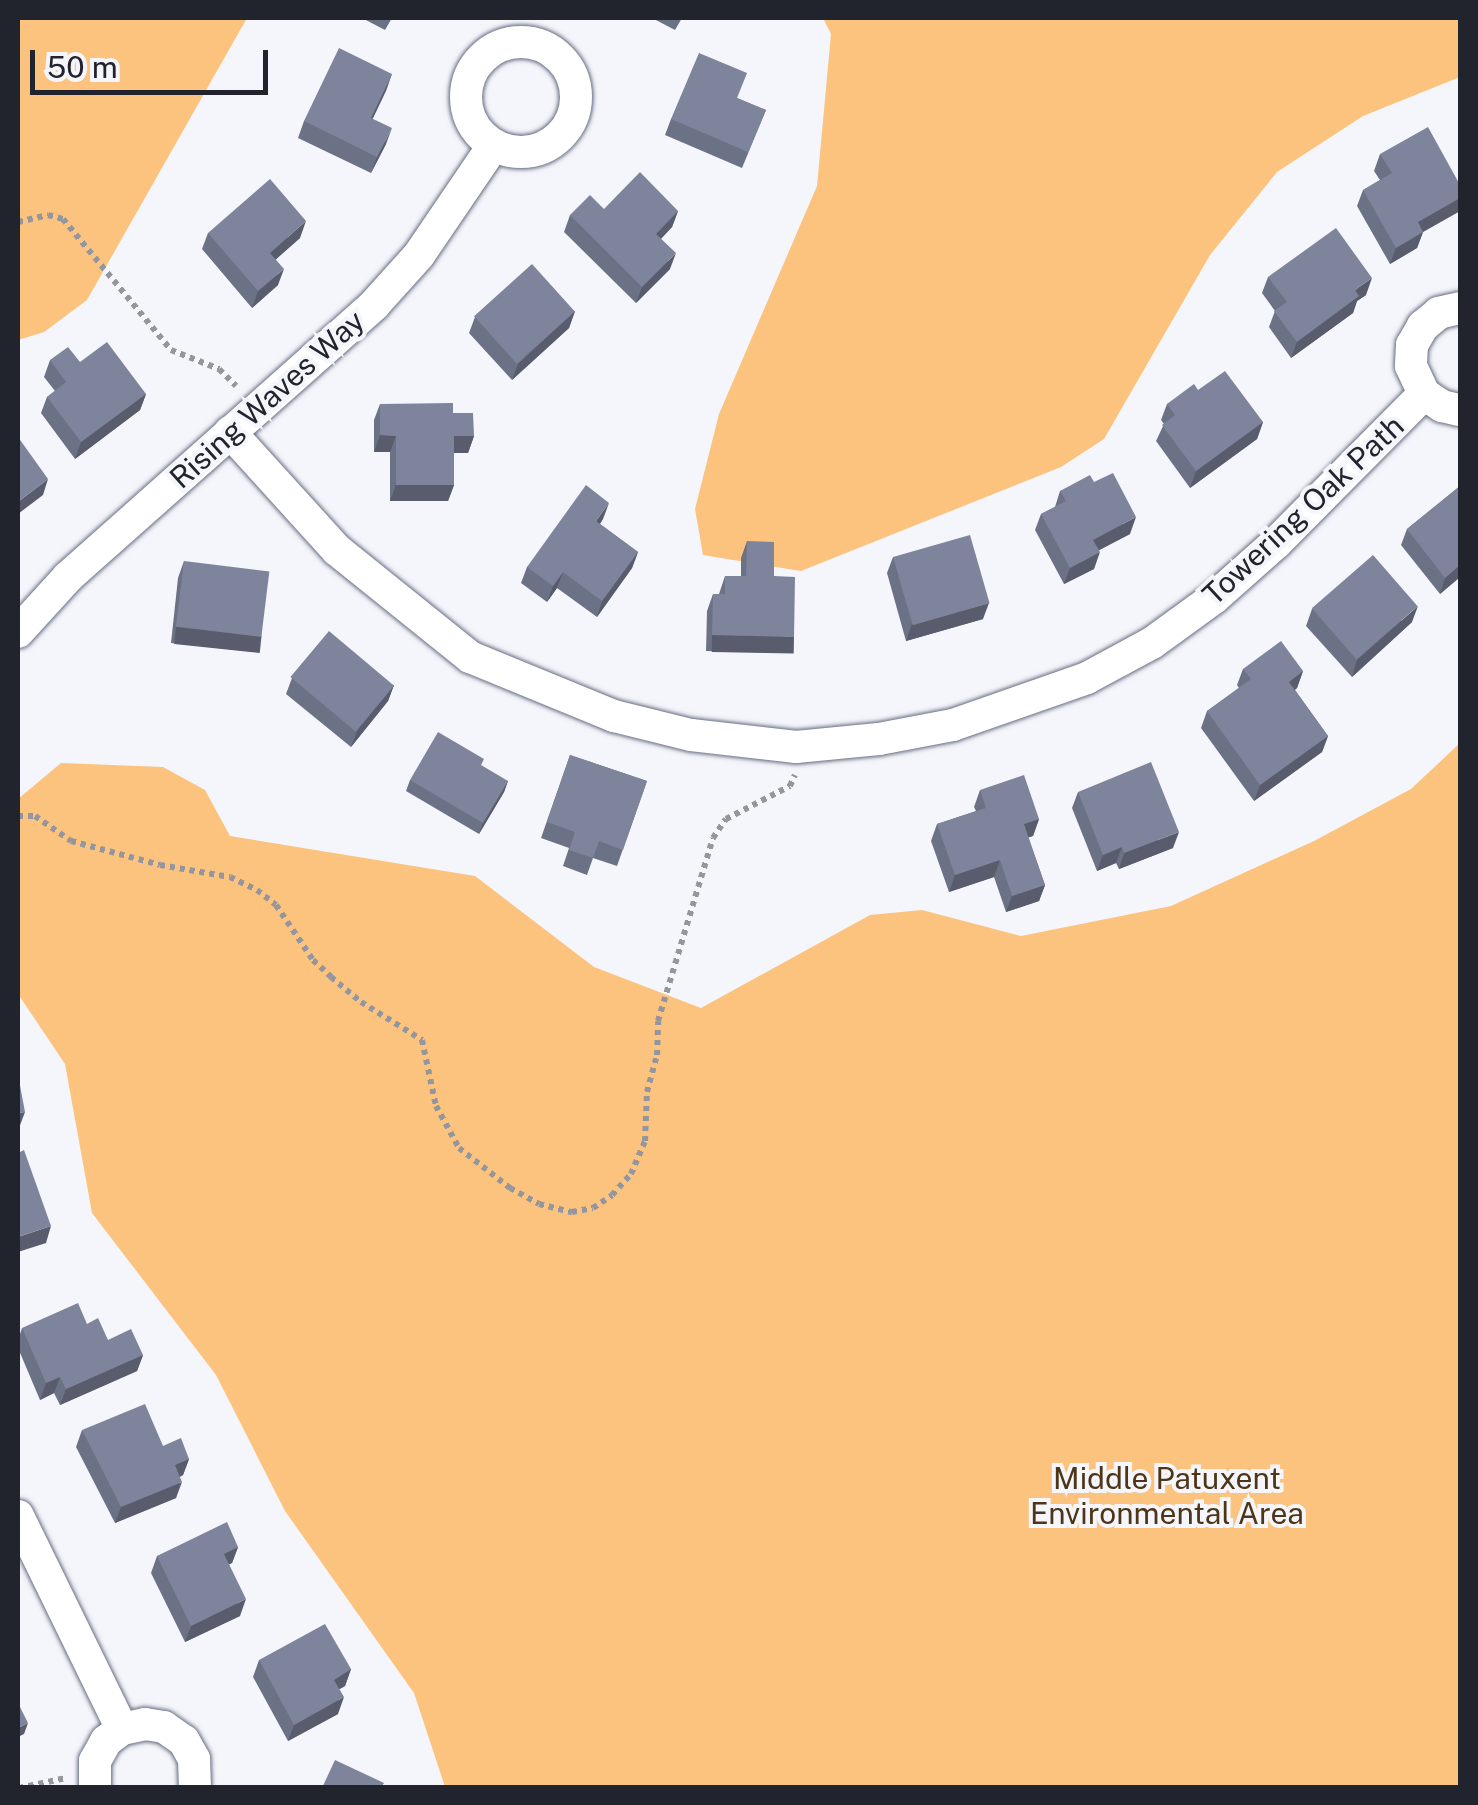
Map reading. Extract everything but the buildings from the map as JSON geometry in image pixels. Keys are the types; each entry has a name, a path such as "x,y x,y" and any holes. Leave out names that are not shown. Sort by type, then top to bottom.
{"street":[{"name":"Rising Waves Way","path":"18,632 68,576 374,305 419,255 493,146"},
{"name":"Towering Oak Path","path":"1460,308 1431,319 1412,344 1411,366 1424,394 1442,406 1460,410"},
{"name":"Towering Oak Path","path":"230,432 337,550 470,657 614,716 691,735 796,746 879,739 953,725 1070,685 1136,652 1214,598 1252,564 1424,394"},
{"path":"18,1516 122,1729"},
{"path":"94,1784 95,1760 106,1741 122,1729 144,1724 164,1728 184,1741 194,1759 196,1788"}],"path":[{"path":"18,222 48,215 63,219 171,350 219,369 256,408"},
{"path":"18,816 35,816 72,842 160,866 230,877 257,890 276,905 313,960 331,977 360,1002 422,1040 430,1062 436,1106 459,1148 510,1188 540,1204 572,1212 593,1208 631,1174 645,1141 646,1092 657,1056 658,1021 713,838 726,819 790,786 797,773 796,746"},
{"path":"18,1788 44,1778 94,1784"}],"green space":[{"path":"18,18 247,18 87,300 44,332 18,340"},
{"path":"823,18 1460,18 1460,77 1363,116 1277,172 1210,255 1104,439 1061,467 801,571 703,555 695,509 719,414 817,186 831,34"},
{"name":"Middle Patuxent Environmental Area","path":"1460,743 1460,1787 445,1787 414,1693 285,1511 216,1375 92,1213 65,1064 18,994 18,799 61,763 163,767 205,790 230,836 475,876 594,967 701,1008 870,915 922,910 1021,936 1171,906 1314,841 1411,789"}]}
